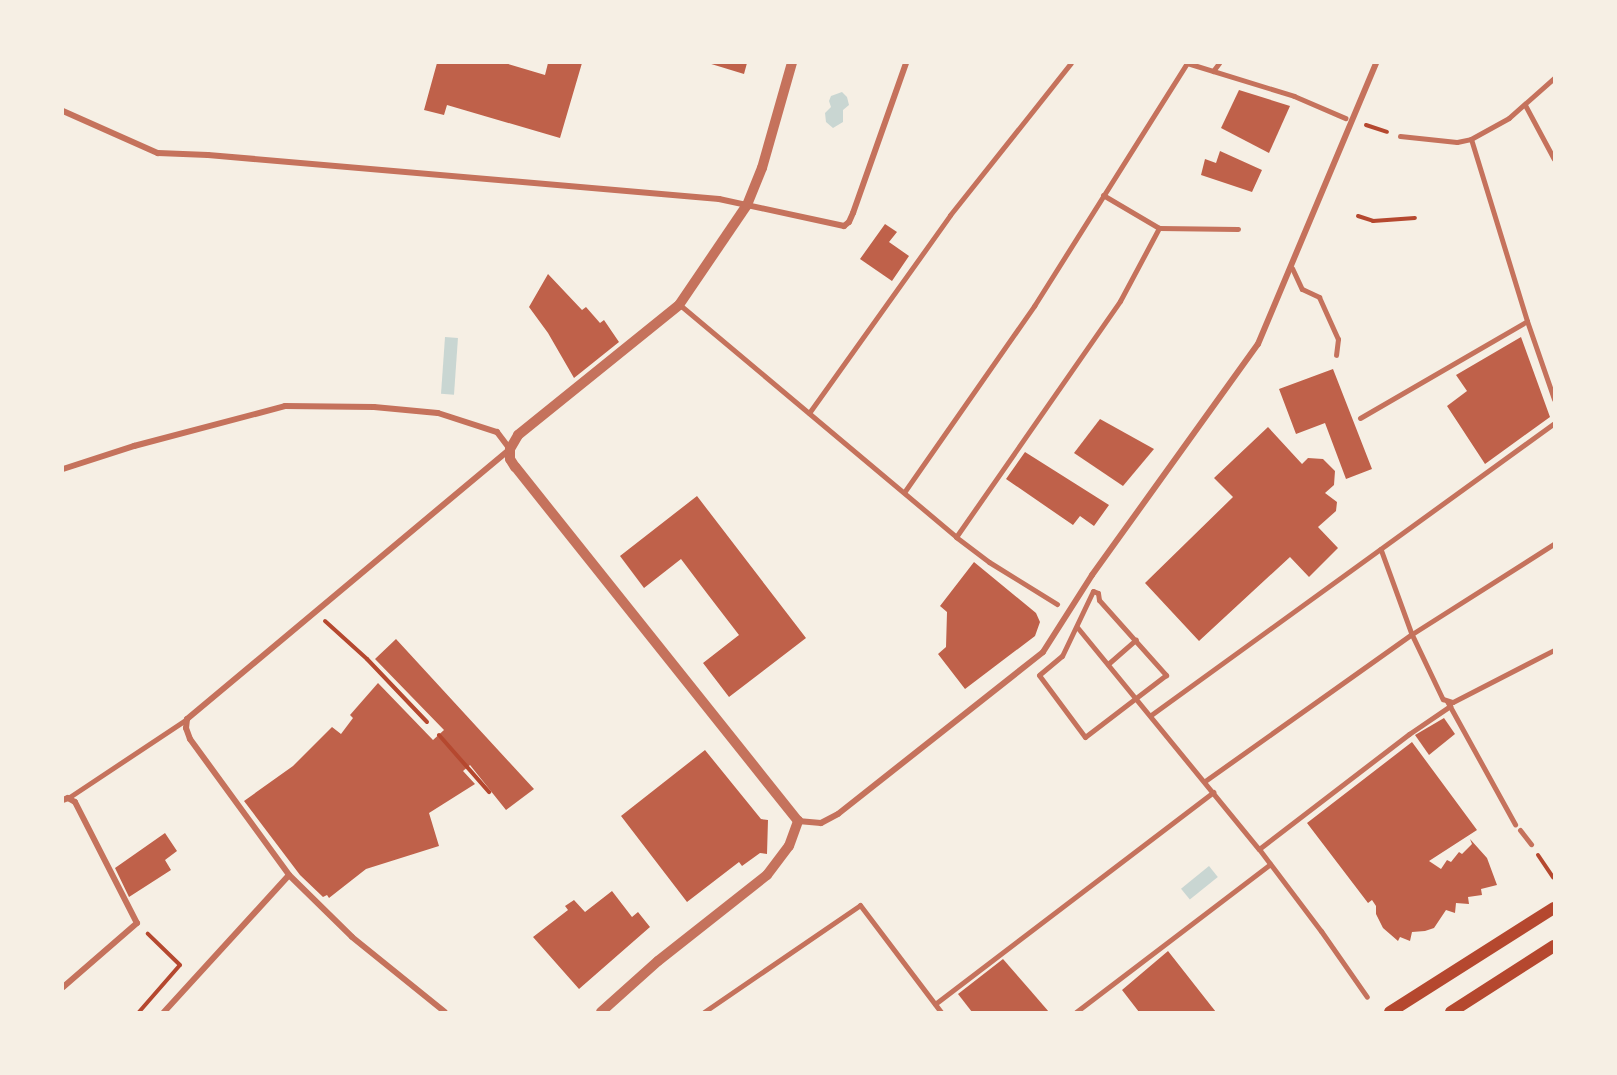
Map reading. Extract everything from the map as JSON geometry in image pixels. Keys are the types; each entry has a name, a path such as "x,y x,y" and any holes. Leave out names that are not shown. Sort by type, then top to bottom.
{"main road":[{"path":"1390,1012 1554,908"},
{"path":"1451,1012 1554,946"}],"street":[{"path":"66,799 187,719 317,613 510,449 518,435 679,305 747,204 762,168 792,63"},
{"path":"63,111 158,153 208,154 719,200 747,204 837,226 849,222 906,63"},
{"path":"809,413 950,215 1071,63"},
{"path":"905,492 1034,306 1187,63 1294,96 1345,118"},
{"path":"1213,71 1219,63"},
{"path":"63,469 134,446 285,406 374,407 438,413 496,432 510,449 510,459 515,467 798,821 821,823 838,814 1043,652 1092,575 1258,344 1292,268 1376,63"},
{"path":"1525,105 1554,159"},
{"path":"1400,136 1457,142 1471,140 1527,321 1554,399"},
{"path":"1103,195 1160,228 1238,229"},
{"path":"956,537 1120,301 1160,228"},
{"path":"1292,268 1302,289 1319,297 1338,339 1336,355"},
{"path":"679,305 956,537 989,562 1057,604"},
{"path":"1360,418 1527,321"},
{"path":"1151,715 1554,423"},
{"path":"1205,781 1412,634 1554,544"},
{"path":"1093,591 1098,593 1099,600 1135,640 1166,675 1084,737 1039,675 1062,656 1093,591"},
{"path":"1077,627 1137,697 1259,849 1321,931 1366,998"},
{"path":"1108,663 1135,640"},
{"path":"1259,849 1409,734 1447,702 1515,824"},
{"path":"187,719 186,728 190,739 289,875 352,936 446,1012"},
{"path":"935,1004 1213,792"},
{"path":"63,987 136,922 75,802 66,799"},
{"path":"601,1012 658,961 767,874 789,846 798,821"},
{"path":"1520,830 1533,847"},
{"path":"1076,1012 1270,864"},
{"path":"164,1012 289,875"},
{"path":"704,1012 860,905 941,1012"}],"lane":[{"path":"1471,140 1494,128 1525,105 1554,78"},
{"path":"1381,549 1412,634 1447,702 1453,702 1554,650"}],"path":[{"path":"1362,123 1400,136"},
{"path":"1358,216 1373,221 1415,218"},
{"path":"317,613 367,660 427,722"},
{"path":"439,735 489,792"},
{"path":"1533,847 1553,877"},
{"path":"136,922 180,965 139,1012"}],"shaded area":[{"path":"842,92 847,97 849,105 843,110 843,122 833,128 826,122 825,113 831,107 829,101 831,96"},
{"path":"445,337 458,338 454,395 441,394"},
{"path":"1209,866 1218,877 1190,900 1181,889"}],"building":[{"path":"437,63 505,63 545,75 548,63 582,63 560,138 447,105 444,115 424,110"},
{"path":"708,63 747,63 744,74"},
{"path":"1239,90 1290,106 1269,153 1221,128"},
{"path":"1220,151 1262,170 1252,192 1201,175 1205,159 1216,163"},
{"path":"885,224 897,232 889,242 909,256 892,281 860,259"},
{"path":"548,274 582,310 586,307 600,323 604,320 619,342 574,378 548,333 529,307"},
{"path":"1521,337 1550,417 1485,464 1447,406 1467,391 1456,375"},
{"path":"1333,369 1372,469 1346,479 1325,423 1296,434 1279,389"},
{"path":"1100,419 1154,449 1123,486 1074,453"},
{"path":"1268,427 1302,464 1308,458 1323,459 1335,471 1334,485 1325,493 1337,502 1336,511 1318,527 1338,548 1309,577 1290,557 1199,641 1145,583 1233,497 1214,478"},
{"path":"1025,452 1109,505 1094,526 1080,516 1073,525 1006,479"},
{"path":"697,496 806,638 729,697 703,663 739,635 681,559 644,588 620,556"},
{"path":"974,562 1036,613 1040,622 1035,636 965,689 938,654 946,647 947,612 940,606"},
{"path":"396,639 534,789 506,810 470,765 463,771 475,784 429,813 439,846 366,869 329,898 327,895 323,897 300,875 244,801 293,766 332,727 341,734 353,718 350,715 378,683 433,740 444,730 375,659"},
{"path":"1444,718 1455,734 1429,755 1415,735"},
{"path":"1412,742 1477,830 1429,861 1441,869 1447,860 1451,862 1459,852 1462,854 1472,844 1470,839 1487,858 1497,885 1481,889 1482,895 1468,897 1469,904 1456,903 1455,913 1446,910 1434,928 1412,932 1410,941 1400,937 1398,941 1383,928 1372,900 1368,903 1307,823"},
{"path":"705,750 761,819 768,820 767,854 760,853 742,866 739,862 687,902 621,816"},
{"path":"165,833 177,851 165,860 171,870 129,897 115,868"},
{"path":"612,891 632,917 638,912 650,927 579,989 533,937 568,910 565,906 574,900 585,912"},
{"path":"1168,951 1216,1012 1139,1012 1122,990"},
{"path":"1003,959 1049,1012 972,1012 958,994"}]}
